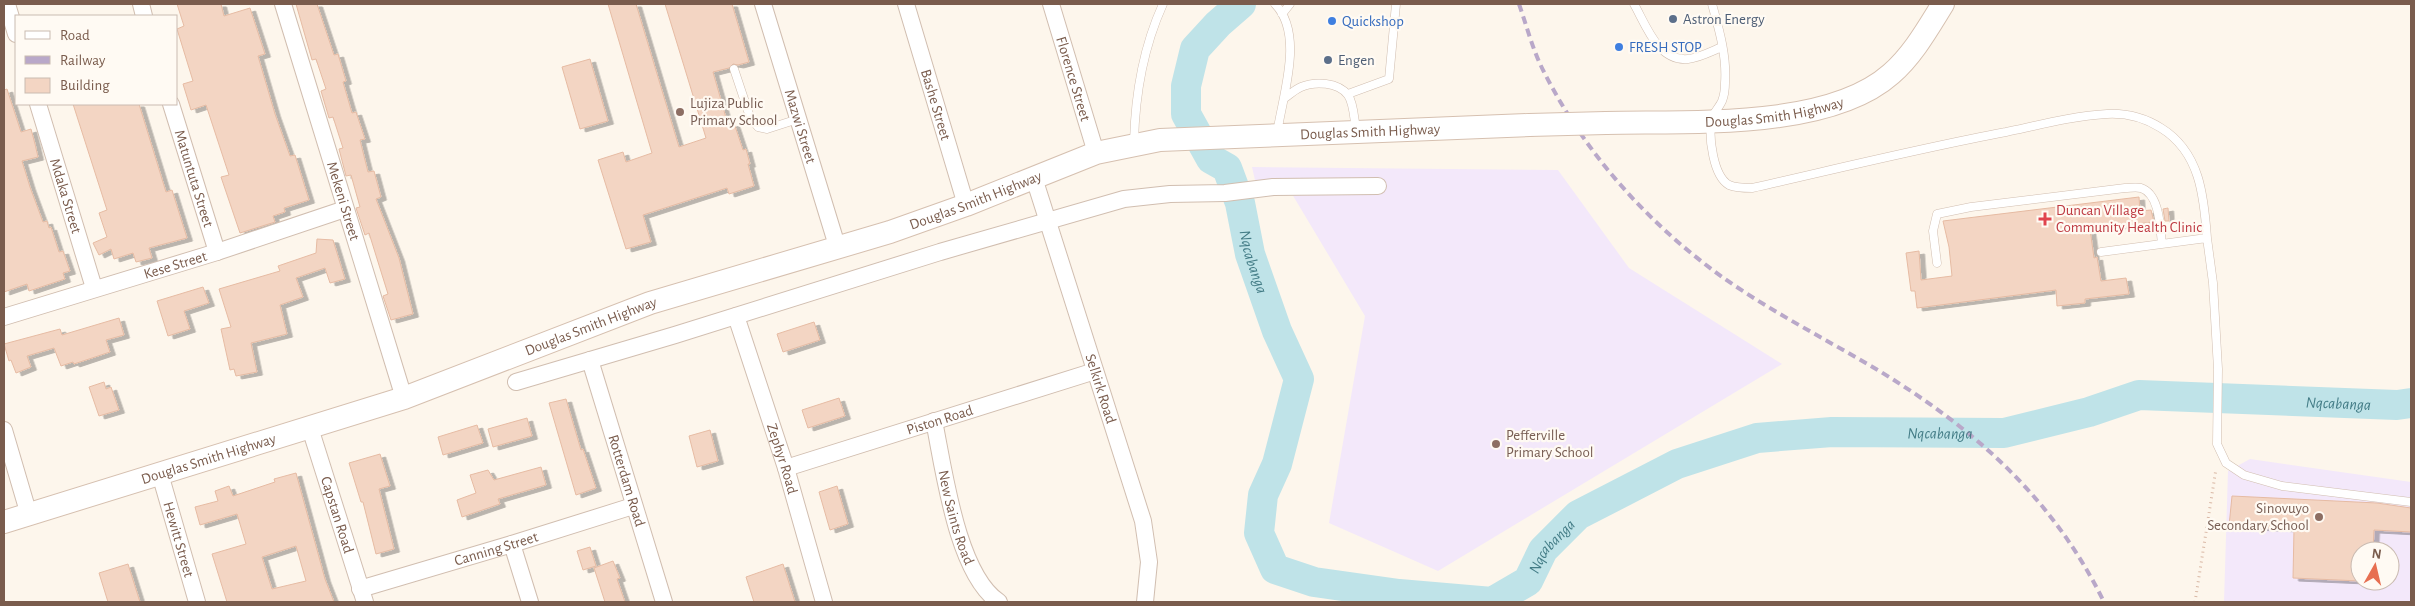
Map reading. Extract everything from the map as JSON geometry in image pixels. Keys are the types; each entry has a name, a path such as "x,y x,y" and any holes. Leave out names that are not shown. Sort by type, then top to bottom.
{"street":[{"path":"7,4 15,31"},
{"name":"Mekeni Street","path":"283,4 404,398"},
{"name":"Mazwi Street","path":"763,4 838,249"},
{"name":"Bashe Street","path":"906,4 966,205"},
{"name":"Florence Street","path":"1051,4 1096,153"},
{"name":"Douglas Smith Highway","path":"4,522 404,398 650,303 838,249 966,205 1096,153 1134,143 1194,138 1711,120 1783,116 1815,111 1843,102 1870,90 1890,75 1908,57 1943,4"},
{"name":"Mdaka Street","path":"38,105 94,288"},
{"name":"Matuntuta Street","path":"171,105 217,252"},
{"name":"Selkirk Road","path":"1034,178 1146,535 1149,562 1145,602"},
{"path":"516,382 1046,220 1124,198 1170,194 1225,193 1273,187 1378,186"},
{"name":"Kese Street","path":"4,317 217,252 345,209"},
{"name":"Zephyr Road","path":"736,316 786,468 824,602"},
{"name":"Rotterdam Road","path":"590,360 633,506 664,602"},
{"name":"Piston Road","path":"786,468 1095,370"},
{"name":"New Saints Road","path":"934,421 965,554 976,579 992,598 999,602"},
{"name":"Capstan Road","path":"310,428 362,595"},
{"path":"4,430 29,515"},
{"name":"Hewitt Street","path":"160,474 197,602"},
{"name":"Canning Street","path":"362,595 512,544 633,506"},
{"path":"512,544 530,602"}],"lane":[{"path":"1134,143 1136,106 1144,59 1163,4"},
{"path":"1277,135 1280,113 1286,98 1289,44 1288,28 1278,8 1290,4"},
{"path":"1348,94 1389,79 1396,4"},
{"path":"1634,4 1661,50 1669,55 1688,59 1722,48"},
{"path":"1712,4 1722,48 1725,84 1723,100 1711,120 1714,165 1719,175 1728,184 1752,188 1951,142 2089,116 2129,115 2162,128 2179,142 2189,157 2198,174 2203,191 2213,283 2218,369 2217,424 2219,451 2230,466 2244,474 2282,486 2411,502"},
{"path":"734,69 750,117 758,127 767,129 798,119"},
{"path":"1286,98 1300,87 1321,83 1332,85 1348,94 1356,132"},
{"path":"1937,263 1933,231 1937,214 2125,188 2140,188 2149,192 2157,210 2162,244"},
{"path":"2101,252 2207,238"}],"path":[{"path":"2195,602 2219,451"}],"shaded area":[{"name":"Pefferville Primary School","path":"1252,167 1558,170 1629,268 1782,364 1438,571 1329,523 1365,316 1292,194 1257,189"},
{"name":"Sinovuyo Secondary School","path":"2250,459 2411,482 2411,602 2224,602 2228,471"}],"building":[{"path":"177,4 221,4 224,16 250,8 265,54 258,56 275,114 290,156 295,155 309,200 284,208 285,212 273,216 275,222 240,233 221,177 229,175 206,105 191,110 183,84 193,81 178,32 178,29 184,26"},
{"path":"296,4 317,4 334,55 338,54 346,81 343,82 352,113 356,112 365,139 360,140 368,172 374,171 381,197 376,199 399,258 413,314 391,320 383,296 388,294 369,233 365,235 356,208 360,207 351,175 346,176 339,149 343,148 333,117 329,118 321,91 326,89 316,59 312,60"},
{"path":"608,4 636,4 679,147 706,138 665,4 732,4 749,62 738,65 733,64 729,68 713,72 728,125 734,123 743,150 746,149 754,186 729,194 727,188 643,215 651,242 626,249 598,160 623,152 626,162 652,153"},
{"path":"590,59 608,121 580,129 562,67"},
{"path":"7,89 21,132 31,129 35,144 38,157 22,161 30,187 43,222 47,221 49,228 51,227 59,252 63,251 70,271 63,273 65,279 29,291 27,284 4,292 4,90"},
{"path":"73,105 139,105 166,192 172,190 187,238 149,248 152,258 136,262 133,253 114,259 111,249 99,255 93,243 107,237 99,213 107,210"},
{"path":"2139,197 2140,211 2151,210 2154,222 2090,229 2094,258 2097,257 2101,281 2126,278 2129,294 2085,299 2085,303 2057,306 2056,290 1917,308 1915,291 1911,291 1906,253 1919,251 1921,280 1952,276 1949,247 1943,221"},
{"path":"2168,208 2169,221 2165,221 2163,209"},
{"path":"317,239 333,240 345,279 330,283 325,268 296,278 303,297 280,305 287,334 251,343 257,372 236,376 234,369 230,370 221,329 231,327 219,289 280,271 278,266 316,253"},
{"path":"203,287 209,303 184,311 190,329 168,336 157,301"},
{"path":"119,318 124,335 106,340 110,352 74,364 73,362 61,366 54,348 27,356 31,367 16,373 11,360 9,361 4,344 60,329 62,335"},
{"path":"814,322 820,340 783,352 777,334"},
{"path":"104,382 106,389 111,387 119,410 99,416 89,387"},
{"path":"839,398 845,416 808,428 802,410"},
{"path":"566,399 581,450 583,449 596,488 576,495 549,403"},
{"path":"527,418 532,436 493,447 488,429"},
{"path":"477,425 483,443 443,455 438,437"},
{"path":"710,430 718,461 697,467 689,436"},
{"path":"380,454 390,486 379,489 394,549 376,554 363,502 361,502 349,463"},
{"path":"541,467 546,485 498,499 500,504 462,517 457,500 476,493 470,475 488,470 494,480"},
{"path":"296,473 325,579 334,602 227,602 212,554 246,544 237,514 200,525 195,507 218,501 215,491 229,486 233,496 275,482 274,479","holes":["296,546 306,581 272,589 262,557"]},
{"path":"837,486 848,524 830,530 819,492"},
{"path":"2232,496 2377,503 2411,508 2411,532 2374,530 2373,541 2350,541 2350,581 2293,578 2294,529 2229,526"},
{"path":"590,547 596,566 583,570 577,551"},
{"path":"613,561 620,578 617,579 625,602 605,602 594,568"},
{"path":"128,564 140,602 108,602 99,573"},
{"path":"783,564 795,602 754,602 746,577"}],"waterway":[{"name":"Nqcabanga","path":"1241,4 1218,24 1195,49 1186,86 1186,114 1211,159 1227,168 1240,203 1250,254 1277,331 1299,379 1277,464 1263,495 1259,533 1275,569 1314,582 1399,594 1492,602 1528,581 1543,550 1578,515 1677,464 1757,438 1832,432 2004,433 2089,412 2139,395 2397,405 2411,403"}],"railway":[{"path":"1519,4 1537,56 1560,101 1577,129 1597,156 1640,206 1663,229 1733,285 1876,369 1912,392 1978,441 2008,469 2061,530 2084,565 2104,602"}],"place":[{"name":"Astron Energy","path":"1673,19"},
{"name":"Quickshop","path":"1332,21"},
{"name":"FRESH STOP","path":"1619,47"},
{"name":"Engen","path":"1328,60"},
{"name":"Lujiza Public Primary School","path":"680,112"},
{"name":"Duncan Village Community Health Clinic","path":"2045,219"},
{"name":"Pefferville Primary School","path":"1496,444"},
{"name":"Sinovuyo Secondary School","path":"2319,517"}]}
